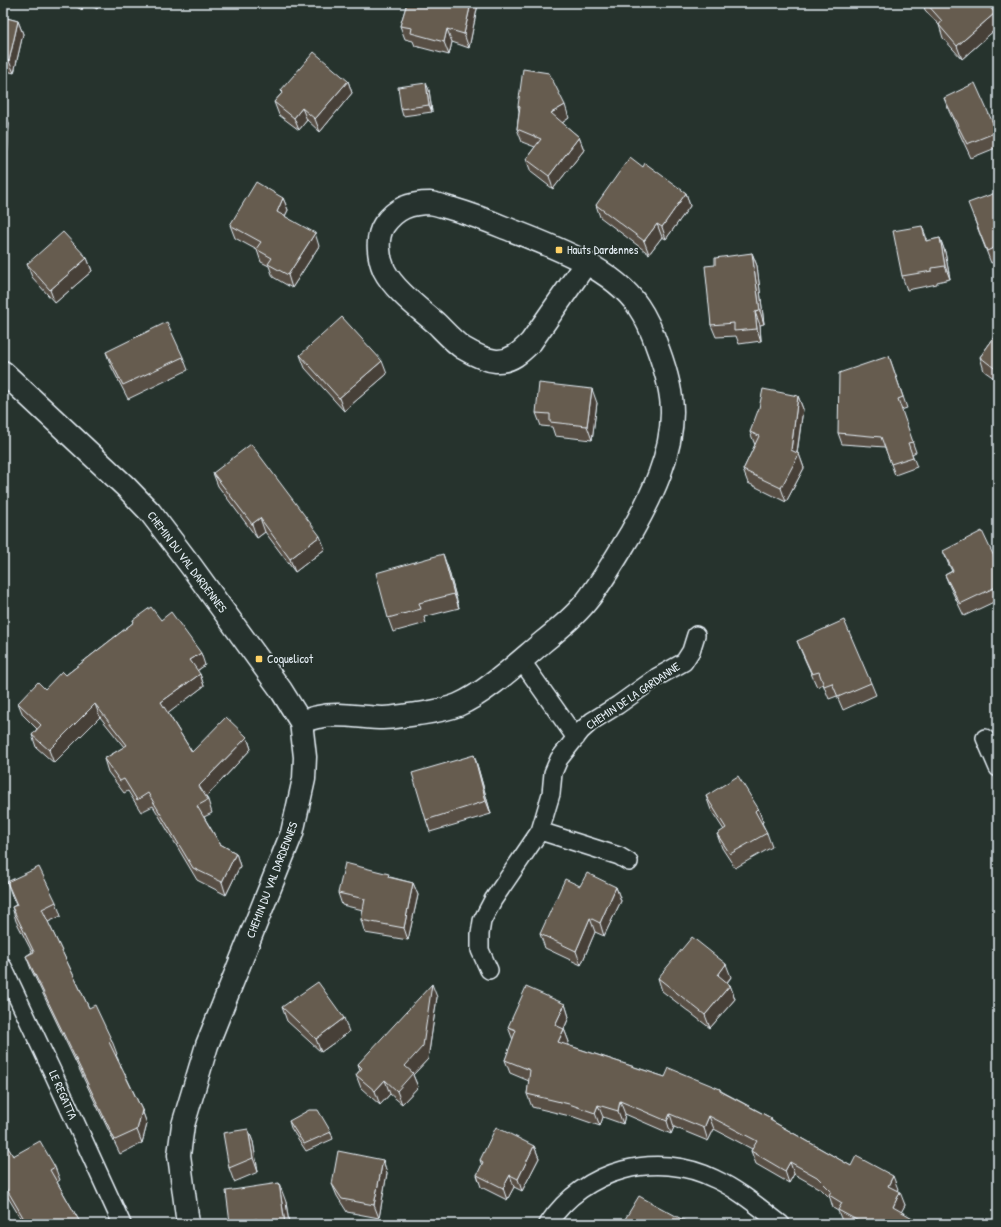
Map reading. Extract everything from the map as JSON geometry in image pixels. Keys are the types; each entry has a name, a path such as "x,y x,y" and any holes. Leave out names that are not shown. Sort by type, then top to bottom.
{"street":[{"path":"301,722 316,717 327,716 385,718 422,713 455,706 473,697 521,660 585,604 602,580 647,504 668,448 672,409 665,368 648,324 638,306 629,295 614,282 586,263 559,250 480,217 433,203 400,208 383,226 379,238 379,254 384,269 395,285 461,347 478,356 495,361 510,359 531,342 586,263"},
{"name":"CHEMIN DU VAL DARDENNES","path":"3,372 126,487 150,512 281,690 301,722 306,757 304,779 292,833 207,1045 183,1125 178,1156 188,1224"}],"lane":[{"name":"CHEMIN DE LA GARDANNE","path":"488,970 480,950 482,921 493,900 540,831 551,794 553,773 559,759 581,731 592,721 618,705 657,677 684,662 691,651 696,635"},
{"path":"521,660 576,738"},
{"path":"985,738 998,768"},
{"path":"540,831 619,856 629,862"},
{"name":"LE REGATTA","path":"3,967 54,1073 105,1190 122,1224"},
{"path":"548,1224 570,1197 593,1181 614,1173 641,1166 665,1166 693,1170 716,1179 747,1199 781,1224"}],"building":[{"path":"407,3 471,3 464,34 447,29 444,42 411,33 412,28 400,26"},
{"path":"926,3 986,3 995,13 957,46 939,25 942,21"},
{"path":"3,17 18,21 9,61 3,59"},
{"path":"314,52 348,81 315,119 302,108 294,118 274,102 283,92 281,90"},
{"path":"523,69 549,73 565,105 551,113 579,137 549,176 526,159 541,139 517,129 520,107 518,106"},
{"path":"426,83 429,105 401,109 398,87"},
{"path":"975,83 997,132 967,144 944,98"},
{"path":"3,110 4,110 3,139"},
{"path":"630,157 643,167 645,163 686,193 662,227 657,224 644,241 596,205"},
{"path":"256,182 283,198 277,212 315,233 288,275 268,264 272,258 256,249 261,242 230,225"},
{"path":"998,192 998,246 987,251 968,203"},
{"path":"922,226 926,241 940,238 945,266 932,268 932,271 902,276 893,231"},
{"path":"63,232 87,258 50,290 27,264"},
{"path":"752,253 760,311 755,312 757,329 734,331 734,323 711,325 705,266 715,265 715,258"},
{"path":"342,317 382,361 339,398 300,355"},
{"path":"167,322 183,357 123,385 106,352"},
{"path":"998,332 998,371 980,357"},
{"path":"889,356 903,397 898,399 913,442 908,443 913,457 891,464 881,437 838,433 839,373"},
{"path":"539,383 592,389 587,426 550,422 550,414 536,413"},
{"path":"763,389 798,396 791,450 799,454 781,488 743,470 759,436 750,432 759,408"},
{"path":"251,444 320,536 290,559 260,518 252,524 213,473"},
{"path":"982,531 998,565 998,586 960,604 945,575 953,571 943,551"},
{"path":"443,554 454,594 419,603 421,609 388,618 376,573"},
{"path":"151,607 161,620 171,612 201,653 190,660 200,674 161,702 192,752 226,717 247,737 199,786 208,800 197,806 220,844 236,853 222,882 193,868 148,793 137,800 124,779 120,781 104,759 127,745 95,704 49,750 32,735 41,725 18,703 38,682 45,689 62,671 66,675"},
{"path":"844,620 871,683 838,697 832,683 824,686 819,672 812,674 797,641"},
{"path":"474,755 486,801 426,820 412,773"},
{"path":"738,776 758,808 755,811 767,833 730,854 717,834 726,828 706,796"},
{"path":"345,863 389,874 388,877 413,883 404,928 361,920 365,899 338,893"},
{"path":"39,867 56,902 42,909 89,1008 95,1005 112,1041 109,1042 142,1110 137,1130 115,1140 26,956 34,952 12,907 17,905 7,882"},
{"path":"587,873 616,887 600,923 590,918 576,951 540,934 565,879 580,886"},
{"path":"692,937 726,964 718,975 730,985 705,1015 658,978"},
{"path":"318,982 344,1018 316,1039 282,1007"},
{"path":"432,984 423,1046 405,1066 413,1073 397,1091 385,1080 375,1091 356,1075 362,1068 358,1064"},
{"path":"526,987 565,1004 555,1025 564,1029 558,1042 665,1077 669,1068 720,1089 720,1091 771,1118 770,1120 851,1166 856,1156 893,1176 888,1186 900,1192 893,1207 923,1224 864,1224 838,1210 842,1203 829,1195 831,1191 817,1177 790,1162 785,1171 751,1151 757,1141 709,1116 704,1128 670,1114 667,1121 620,1101 618,1111 598,1105 595,1113 569,1104 527,1094 530,1070 505,1060 516,1030 508,1027"},
{"path":"309,1110 318,1110 331,1132 304,1144 289,1121"},
{"path":"496,1127 534,1146 518,1179 510,1175 503,1188 477,1175 483,1162 480,1160"},
{"path":"248,1129 253,1158 229,1168 223,1133"},
{"path":"3,1139 13,1156 40,1141 55,1167 50,1170 81,1224 27,1224 3,1183"},
{"path":"338,1151 383,1160 374,1205 342,1199 332,1184"},
{"path":"279,1183 285,1224 257,1224 257,1219 230,1223 226,1191"},
{"path":"639,1196 687,1222 686,1224 622,1224"}],"place":[{"name":"Hauts Dardennes","path":"559,250"},
{"name":"Coquelicot","path":"259,659"}]}
